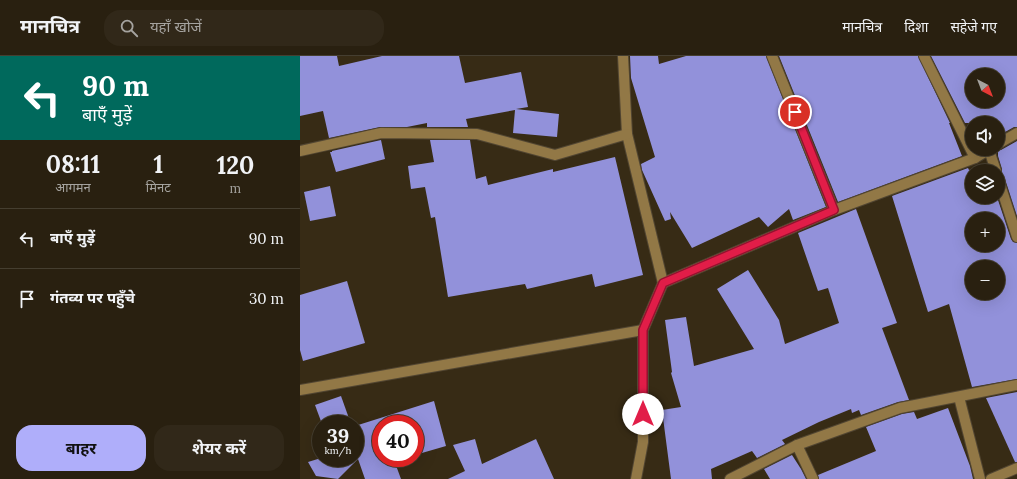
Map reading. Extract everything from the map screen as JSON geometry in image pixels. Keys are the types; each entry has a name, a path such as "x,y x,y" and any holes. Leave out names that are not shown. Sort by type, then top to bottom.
{"street":[{"path":"623,56 627,134 663,283 643,330 643,442 636,479"},
{"path":"772,56 834,210"},
{"path":"924,56 975,158"},
{"path":"300,151 381,133 478,134 555,155 627,134"},
{"path":"1005,140 1017,133"},
{"path":"663,283 834,210 978,156"},
{"path":"1005,200 1017,237"},
{"path":"300,390 643,330"},
{"path":"730,479 797,445 900,408 1017,385"},
{"path":"959,397 980,479"},
{"path":"797,445 813,479"},
{"path":"991,479 1017,468"}],"building":[{"path":"300,56 337,56 339,66 382,56 459,56 465,83 521,72 528,107 516,109 559,114 557,137 513,133 515,110 466,119 468,127 427,127 427,123 407,127 380,127 329,138 323,111 300,116"},
{"path":"630,56 658,56 659,64 686,56 766,56 826,207 793,220 789,209 768,227 759,217 692,248 670,212 671,219 665,221 642,170 641,164 655,157 631,78"},
{"path":"779,56 918,56 950,123 962,156 838,202"},
{"path":"931,56 1017,56 1017,127 1005,132 1005,116 965,116 965,123"},
{"path":"381,140 385,159 336,172 330,152"},
{"path":"430,140 470,140 476,179 486,176 488,185 553,169 553,172 615,157 643,275 595,287 592,274 527,289 525,284 448,297 435,217 431,218 425,187 411,189 408,166 434,162"},
{"path":"1017,141 1017,216 1005,179 1005,164 1000,164 998,156 1005,156 1005,148"},
{"path":"965,169 965,204 999,204 1002,212 965,212 965,252 1005,252 1005,221 1011,239 1013,242 1017,243 1017,379 972,387 949,304 928,312 892,196"},
{"path":"330,186 336,216 310,221 304,192"},
{"path":"856,209 897,323 882,328 909,400 898,402 861,415 859,410 852,413 851,409 819,422 782,440 785,444 757,458 752,451 711,469 712,479 671,479 662,410 681,407 671,373 665,320 686,317 694,366 754,349 717,289 748,270 779,320 785,344 839,323 828,288 818,291 798,233"},
{"path":"347,281 365,343 303,361 300,350 300,295"},
{"path":"1017,392 1017,462 1015,462 986,398"},
{"path":"341,396 348,415 319,415 315,405"},
{"path":"434,401 446,446 424,452 424,415 390,415"},
{"path":"948,408 970,466 973,479 819,479 818,475 876,451 866,427 902,414 914,412 917,419"},
{"path":"372,421 372,467 397,467 401,479 365,479 361,467 364,467 364,423"},
{"path":"475,439 482,464 536,439 554,479 448,479 465,471 453,445"},
{"path":"792,455 806,479 770,479 764,469"},
{"path":"312,461 312,467 350,467 338,479 316,476 308,462"}],"route":[{"path":"643,414 643,330 663,283 834,210 795,112"}]}
